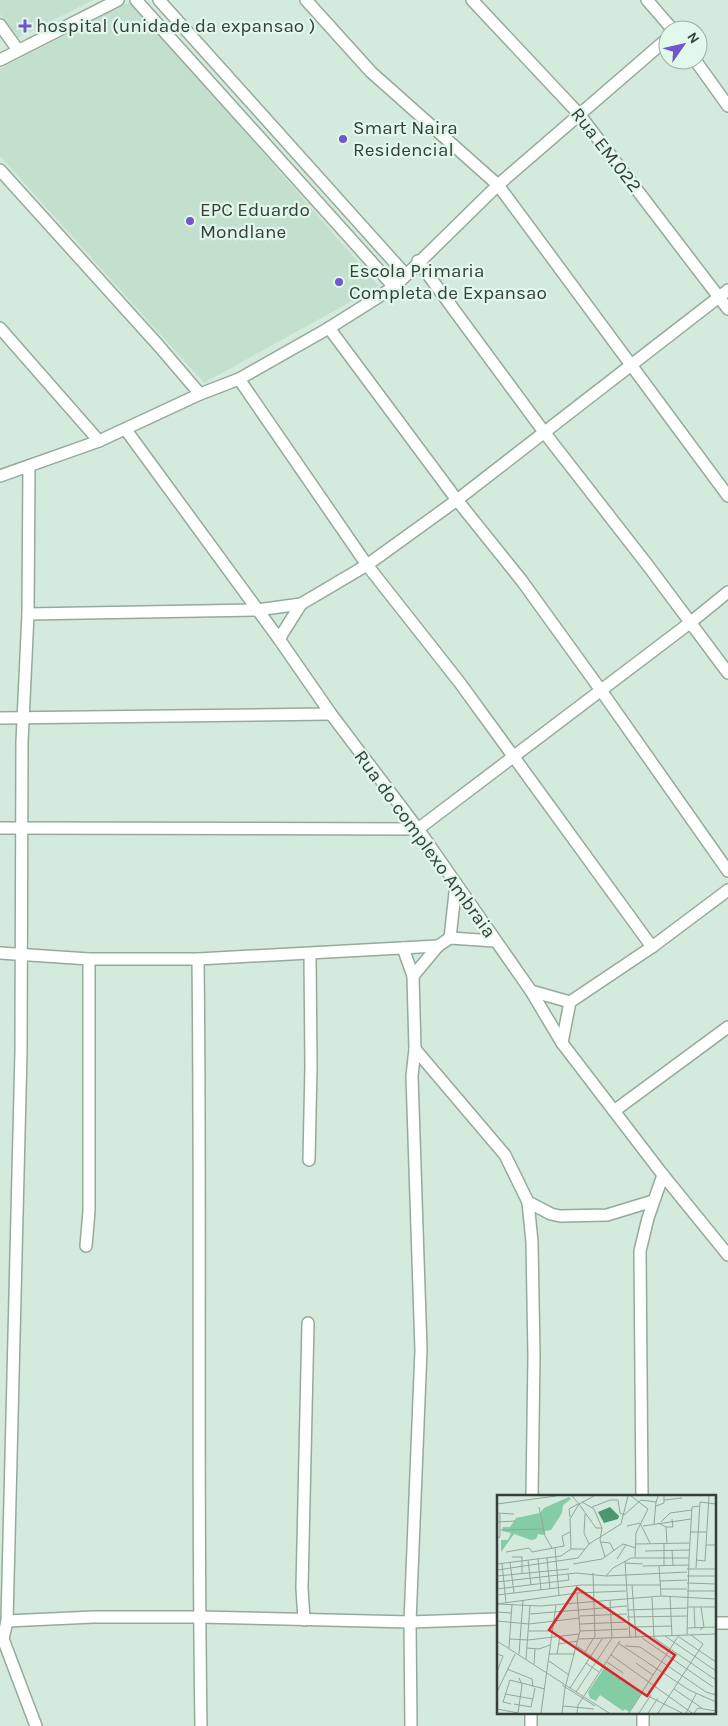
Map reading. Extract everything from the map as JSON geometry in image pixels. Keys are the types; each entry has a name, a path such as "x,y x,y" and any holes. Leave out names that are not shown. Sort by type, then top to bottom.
{"street":[{"path":"0,60 118,0"},
{"path":"136,0 394,286"},
{"path":"160,0 405,274"},
{"path":"306,0 371,72 498,185 728,496"},
{"name":"Rua EM.022","path":"472,0 579,114 723,293 728,309"},
{"path":"647,0 664,20"},
{"path":"0,25 18,50"},
{"path":"0,476 99,442 200,394 239,379 329,328 394,286 498,185 658,47"},
{"path":"702,70 728,106"},
{"path":"0,170 5,183 129,312 200,394"},
{"path":"418,261 544,432 728,673"},
{"path":"28,614 258,610 301,604 367,565 456,500 723,293"},
{"path":"0,328 99,442"},
{"path":"329,328 456,500 522,581 728,871"},
{"path":"239,379 367,565 460,683 652,947"},
{"name":"Rua do complexo Ambraia","path":"126,430 258,610 331,714 418,829 531,991 562,1043 663,1175 728,1255"},
{"path":"29,466 28,614 23,718 21,828 21,1052 7,1621 1,1639 36,1726"},
{"path":"0,828 418,829 728,592"},
{"path":"278,639 301,604"},
{"path":"0,718 331,714"},
{"path":"450,938 456,884"},
{"path":"562,1043 570,1002 652,947 728,890"},
{"path":"413,976 438,946 450,938 495,941"},
{"path":"0,953 90,959 198,959 438,946"},
{"path":"403,948 413,976 416,1050 412,1076 421,1350 410,1622 410,1726"},
{"path":"308,1160 312,1066 310,954"},
{"path":"86,1246 89,1211 90,959"},
{"path":"198,959 200,1101 198,1272 199,1617 201,1726"},
{"path":"531,991 570,1002"},
{"path":"614,1111 728,1027"},
{"path":"416,1050 505,1155 528,1202 532,1242 534,1347 532,1495"},
{"path":"642,1495 640,1251 663,1175"},
{"path":"528,1202 560,1216 607,1215 654,1201"},
{"path":"304,1620 302,1588 308,1322"},
{"path":"7,1621 199,1617 410,1622 497,1619"}],"shaded area":[{"name":"hospital (unidade da expansao )","path":"0,0 93,0 18,38 0,14"},
{"name":"EPC Eduardo Mondlane","path":"131,1 379,286 204,383 0,156 0,69"}],"place":[{"name":"hospital (unidade da expansao )","path":"25,26"},
{"name":"Smart Naira Residencial","path":"343,139"},
{"name":"EPC Eduardo Mondlane","path":"190,221"},
{"name":"Escola Primaria Completa de Expansao","path":"339,282"}]}
